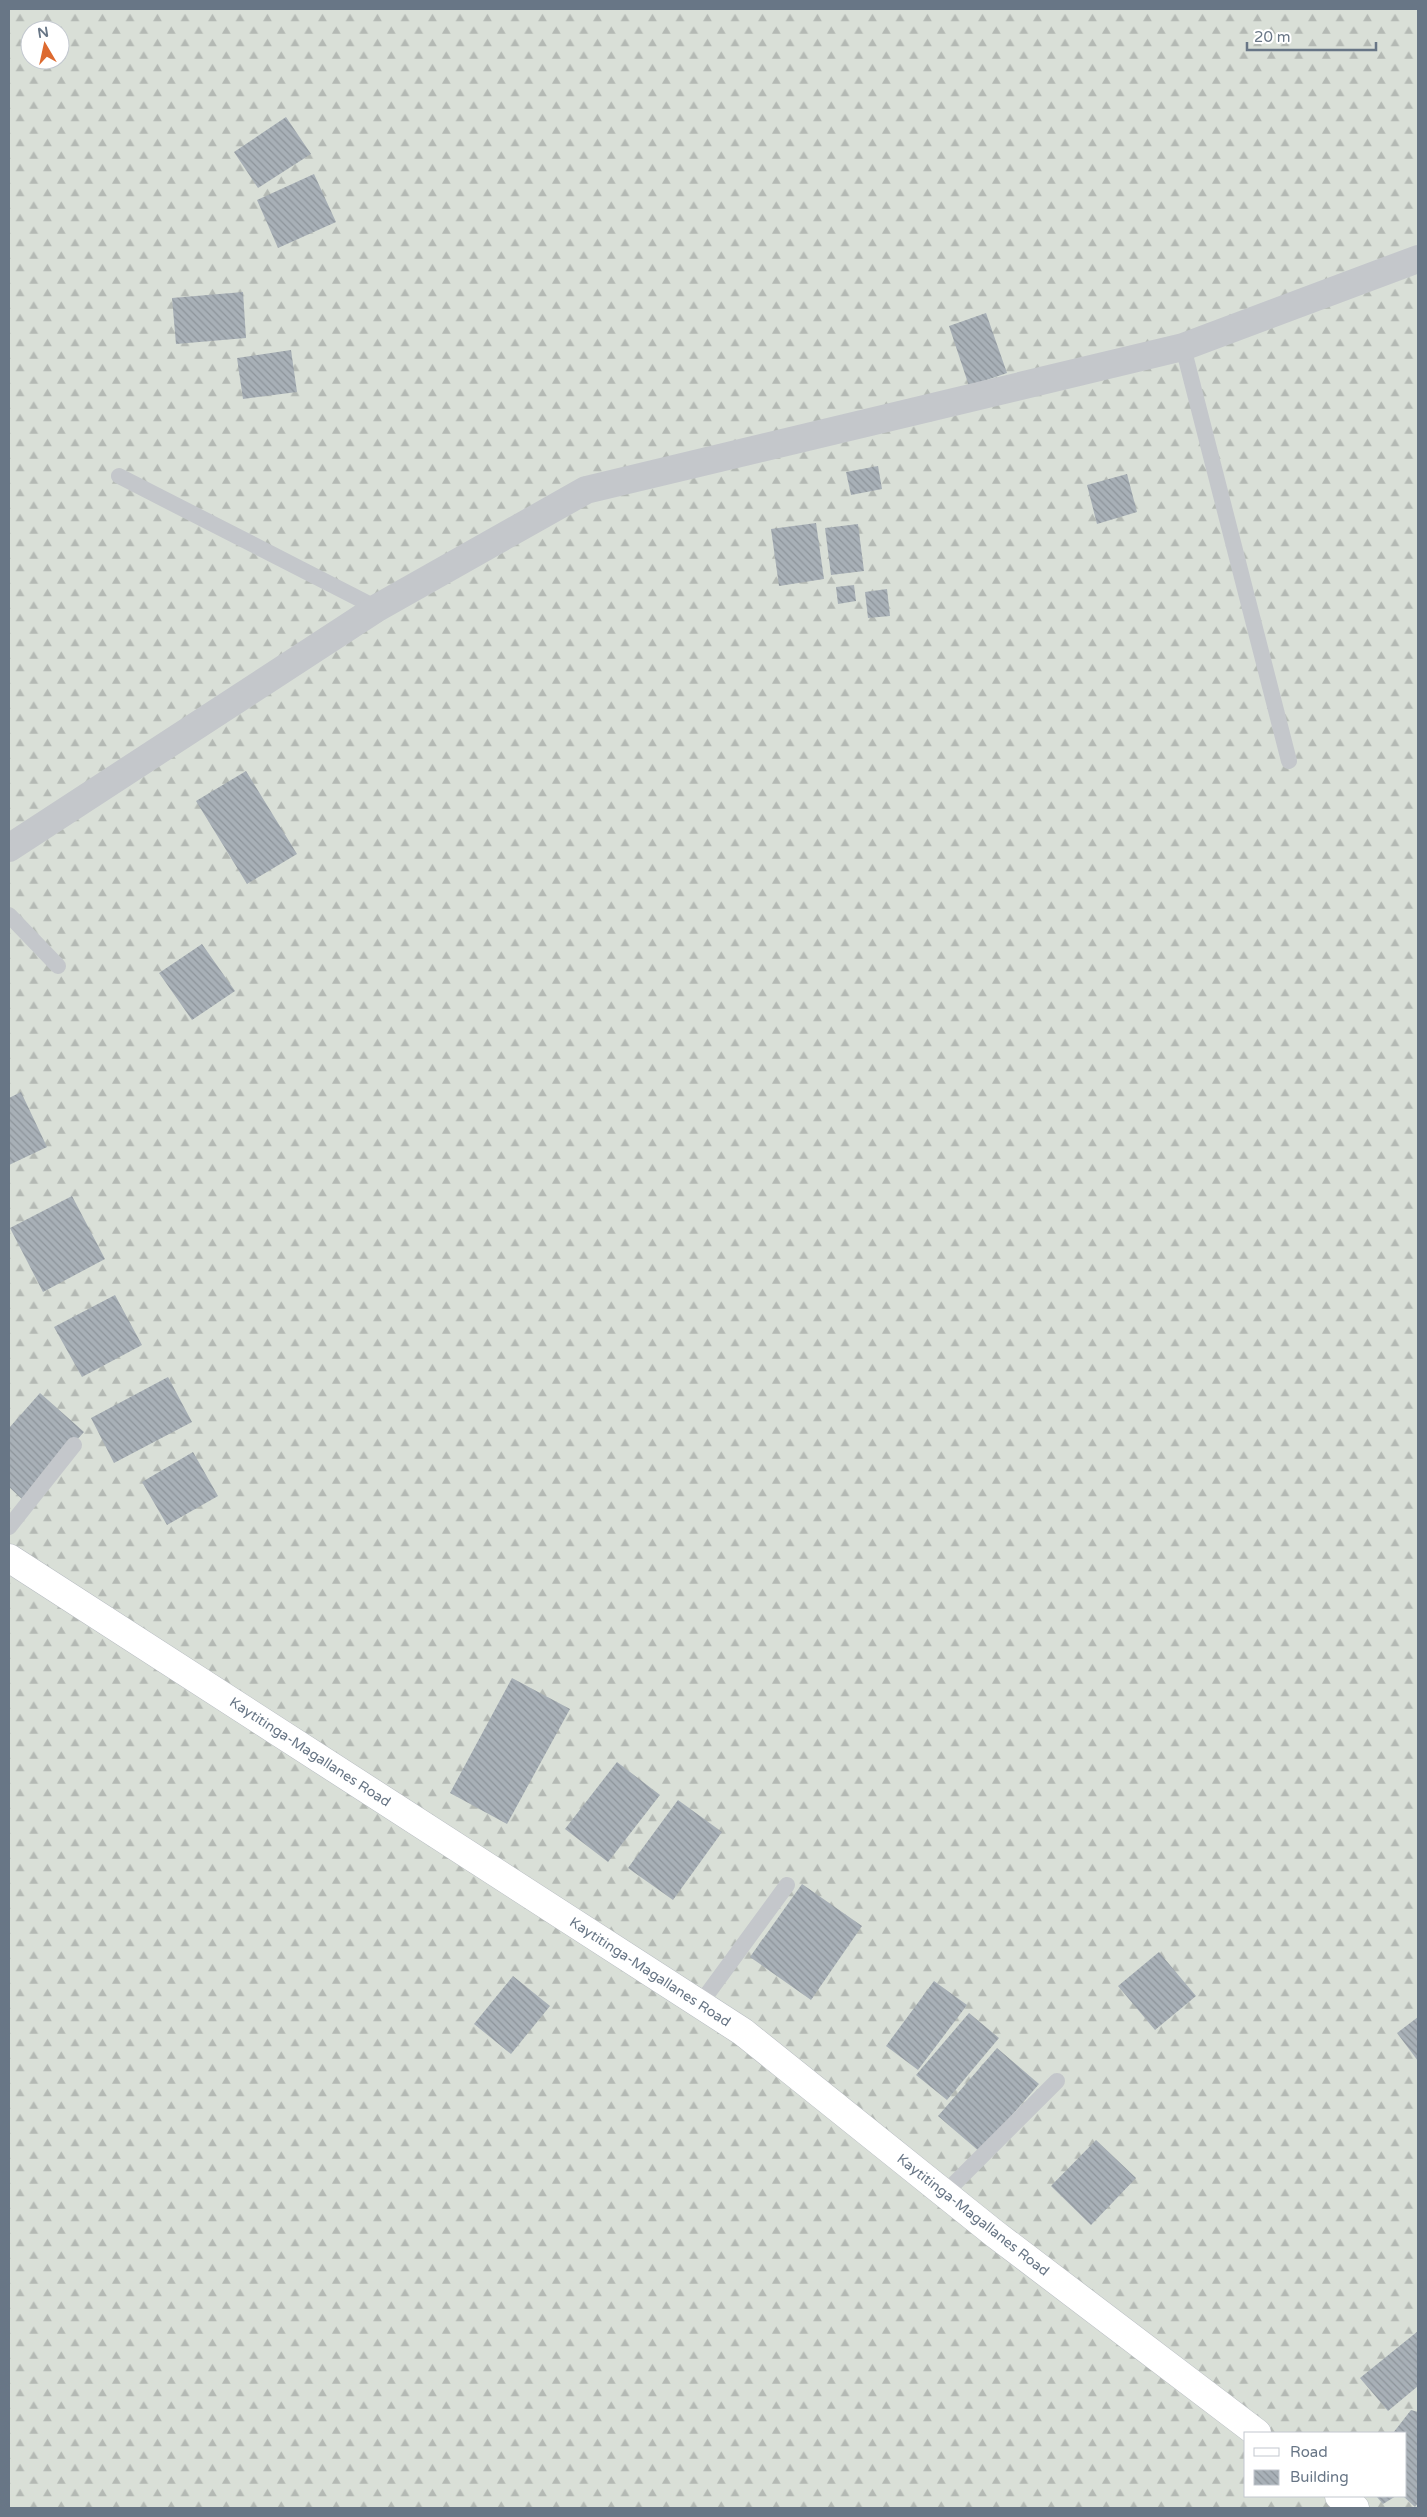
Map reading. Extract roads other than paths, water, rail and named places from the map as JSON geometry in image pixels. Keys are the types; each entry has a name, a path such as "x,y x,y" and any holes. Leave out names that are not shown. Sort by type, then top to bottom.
{"main road":[{"name":"Kaytitinga-Magallanes Road","path":"9,1558 743,2032 945,2193 1256,2432"},
{"path":"1340,2497 1355,2508"}],"street":[{"path":"9,848 377,608 586,490 1182,348 1418,259"}],"lane":[{"path":"1182,348 1289,761"},
{"path":"119,476 377,608"},
{"path":"9,916 58,966"},
{"path":"9,1527 74,1445"},
{"path":"700,2004 787,1885"},
{"path":"945,2193 1057,2081"}]}
